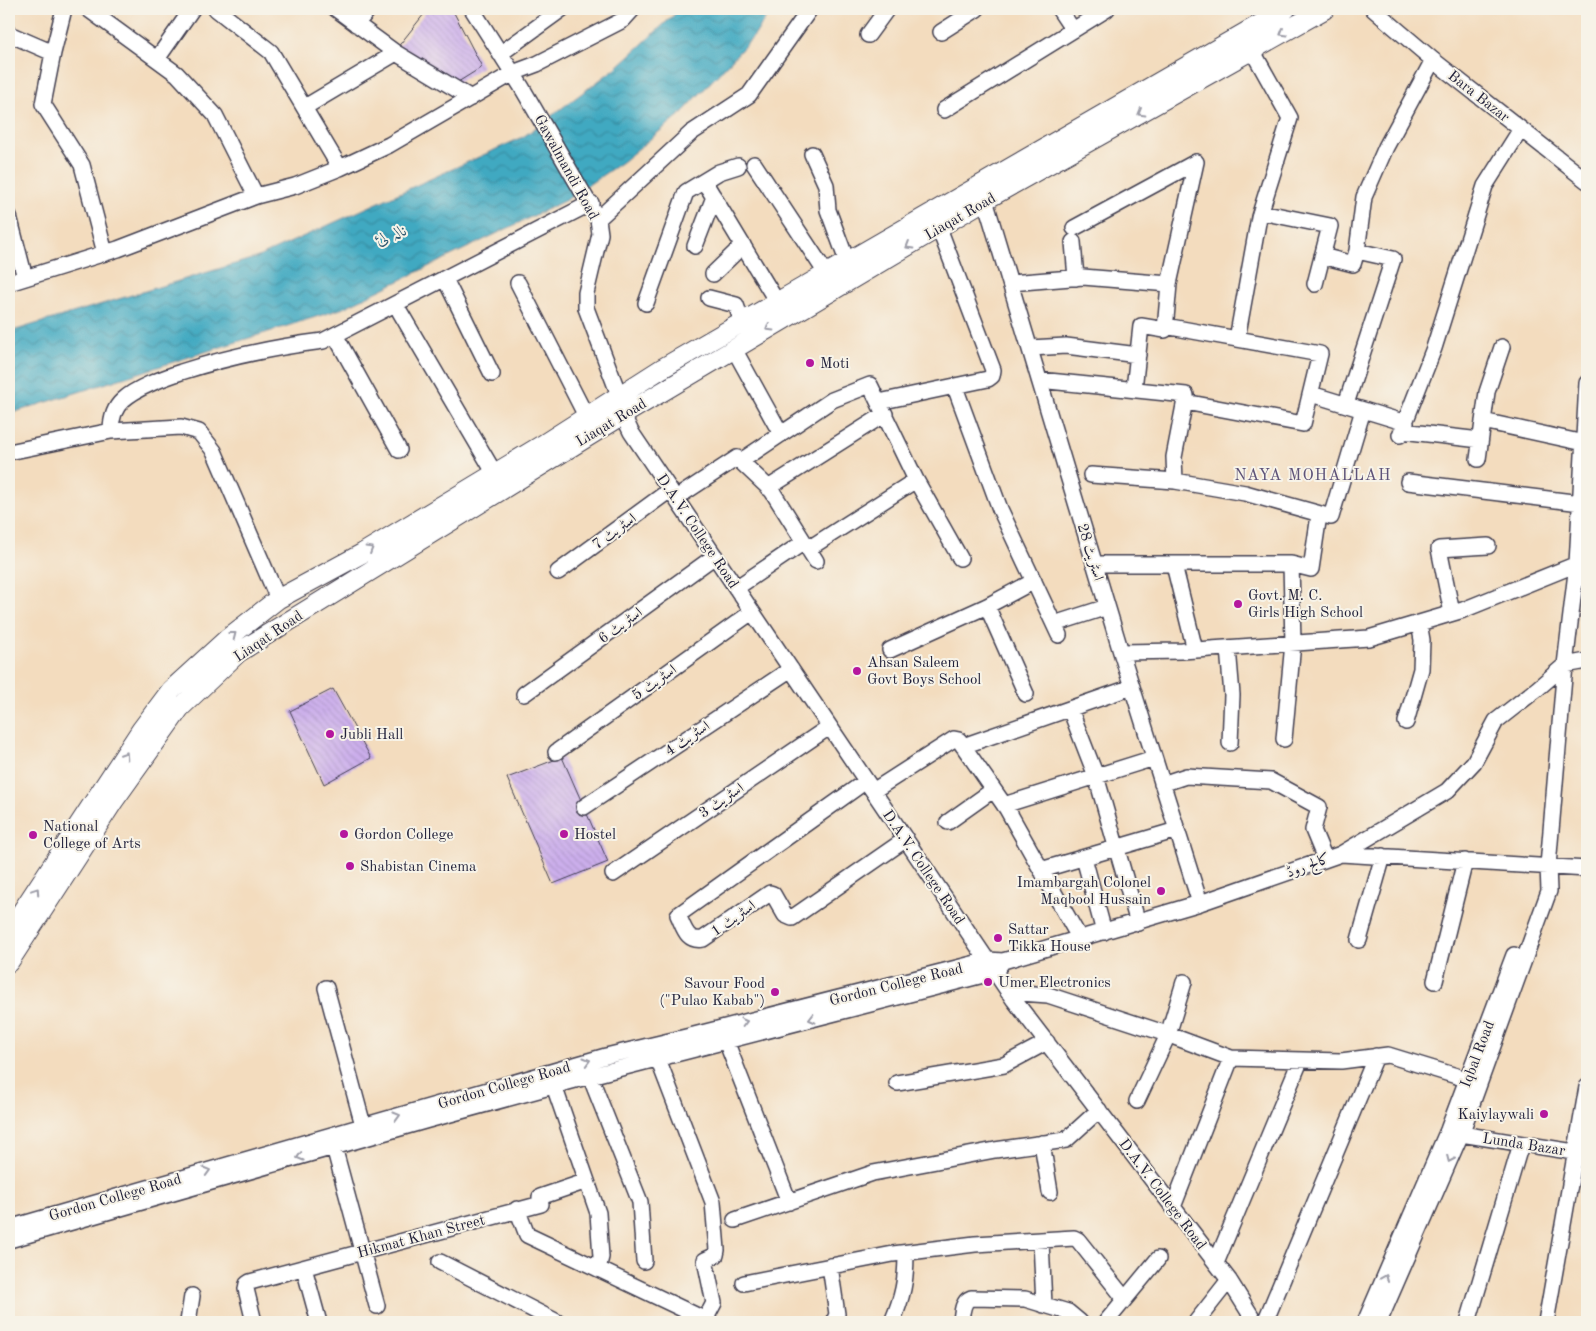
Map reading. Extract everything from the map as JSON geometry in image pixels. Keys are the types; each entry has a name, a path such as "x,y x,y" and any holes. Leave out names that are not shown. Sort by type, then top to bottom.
{"main road":[{"name":"Liaqat Road","path":"9,931 141,730 171,690 228,638 278,599 363,554 495,474 619,395 742,322 1286,9"},
{"name":"Liaqat Road","path":"9,962 114,802 180,708 239,652 622,415 985,200 1325,9"}],"street":[{"path":"64,9 43,104 82,165 105,253"},
{"path":"88,9 178,74 215,115 256,196"},
{"path":"157,59 192,9"},
{"path":"216,9 271,52 340,168"},
{"path":"336,9 396,52 471,98"},
{"path":"356,24 369,9"},
{"name":"Gawalmandi Road","path":"472,9 517,80 591,204 598,219 600,234 586,293 586,308 619,395"},
{"path":"500,54 562,9"},
{"path":"9,283 105,253 256,196 295,186 340,168 389,145 471,98 517,80 537,64 624,20 633,9"},
{"path":"598,219 691,133 749,95 810,9"},
{"path":"868,34 887,9"},
{"path":"941,32 977,9"},
{"path":"1059,9 1073,30"},
{"path":"944,110 1107,9"},
{"name":"Bara Bazar","path":"1373,9 1433,60 1587,182"},
{"path":"9,34 53,53"},
{"path":"1237,340 1261,212 1290,118 1252,50"},
{"path":"305,107 396,52"},
{"path":"1322,256 1353,264 1357,251 1364,197 1386,147 1433,60"},
{"path":"1403,430 1434,348 1485,186 1521,129"},
{"path":"812,154 826,185 828,210 847,261"},
{"path":"1076,278 1074,235 1196,162 1169,284 1164,330 1141,326 1134,389"},
{"path":"646,303 686,192 719,172 746,165 826,273"},
{"path":"704,181 777,302"},
{"path":"695,246 714,197"},
{"name":"اسٹریٹ 28","path":"985,200 1107,607 1200,904"},
{"path":"111,431 111,418 122,400 154,381 215,361 278,347 323,341 591,204"},
{"path":"1261,212 1330,226 1315,284"},
{"path":"9,216 26,278"},
{"path":"768,488 882,408 988,380 992,376 993,370 939,228"},
{"path":"713,274 743,245"},
{"path":"1346,404 1393,260 1357,251"},
{"path":"1010,283 1076,278 1169,284"},
{"path":"445,279 492,374"},
{"path":"518,283 586,416"},
{"path":"709,298 736,304 742,322"},
{"path":"400,312 495,474"},
{"path":"1165,326 1320,354 1303,424 1185,402"},
{"path":"335,335 399,450"},
{"path":"1030,348 1066,346 1138,355"},
{"path":"1478,459 1487,392 1502,347"},
{"path":"734,349 781,434"},
{"path":"1039,380 1186,395 1174,457 1175,481"},
{"path":"809,551 768,488 741,462 832,400 870,385 916,480 960,558"},
{"path":"955,388 1000,509 1056,629 1107,607"},
{"name":"Iqbal Road","path":"1379,1322 1461,1134 1473,1082 1548,866 1565,665 1577,564 1583,533 1581,503 1587,392"},
{"path":"1311,394 1363,410 1403,430 1480,440"},
{"name":"D.A.V. College Road","path":"619,395 622,415 631,432 869,786 995,965 1008,992 1229,1280 1255,1322"},
{"path":"1091,475 1175,481 1245,493 1332,517 1363,410"},
{"path":"1483,421 1584,443"},
{"path":"9,452 111,431 181,427 199,432 214,451 278,599"},
{"name":"اسٹریٹ 7","path":"558,572 673,494 737,458 741,462"},
{"path":"736,588 809,551 916,480"},
{"path":"1408,482 1581,503"},
{"path":"1094,564 1291,564 1311,569 1319,514"},
{"path":"1452,613 1440,549 1488,546"},
{"name":"اسٹریٹ 6","path":"524,694 715,556"},
{"path":"1284,739 1293,643 1291,564"},
{"path":"1121,652 1195,650 1369,638 1452,613 1577,564"},
{"path":"1174,565 1195,650"},
{"path":"890,650 987,606 1034,581"},
{"path":"987,606 1026,694"},
{"name":"اسٹریٹ 5","path":"556,752 752,612"},
{"path":"1406,722 1421,670 1422,640 1419,623"},
{"path":"1228,648 1232,695 1230,743"},
{"path":"1565,665 1587,661"},
{"name":"کالج روڈ","path":"995,965 1200,904 1341,854 1447,791 1474,762 1496,720 1565,665"},
{"name":"اسٹریٹ 4","path":"584,807 791,669"},
{"path":"963,746 1132,687"},
{"path":"1070,708 1096,776 1138,923"},
{"name":"اسٹریٹ 3","path":"613,874 829,726"},
{"path":"869,786 954,739 959,740 1004,805 1080,939"},
{"path":"1004,805 1154,758"},
{"path":"1162,784 1186,776 1271,781 1319,808 1313,830 1325,859"},
{"name":"اسٹریٹ 1","path":"869,786 678,915 690,938 695,941 702,940 770,893 773,894 785,915 792,918 906,839"},
{"path":"948,822 993,790"},
{"path":"1041,870 1177,830"},
{"path":"1341,854 1587,869"},
{"path":"1359,940 1383,856"},
{"path":"1084,858 1104,932"},
{"path":"1435,981 1465,861"},
{"name":"Gordon College Road","path":"9,1240 334,1147 590,1076 726,1041 995,965"},
{"name":"Gordon College Road","path":"9,1228 606,1056 995,965"},
{"path":"1137,1101 1168,1035 1184,982"},
{"path":"326,988 363,1125"},
{"path":"1008,992 1048,995 1231,1058 1341,1061 1388,1054 1473,1082"},
{"path":"726,1041 789,1202"},
{"path":"897,1083 1004,1065 1047,1042"},
{"path":"1266,1322 1376,1056"},
{"path":"1173,1207 1231,1058"},
{"path":"517,1209 527,1235 707,1321 714,1303 705,1260 716,1255 717,1250 713,1202 658,1059"},
{"path":"1216,1264 1300,1061"},
{"path":"590,1076 640,1202 644,1261"},
{"name":"Iqbal Road","path":"1365,1322 1448,1130 1473,1082"},
{"path":"554,1086 598,1213 601,1257 598,1269"},
{"path":"1546,1322 1582,1154 1587,1087"},
{"path":"735,1220 873,1173 995,1150 1066,1140 1099,1110"},
{"name":"Lunda Bazar","path":"1461,1134 1582,1154"},
{"path":"1042,1144 1050,1192"},
{"path":"1468,1322 1521,1144"},
{"path":"334,1147 377,1306"},
{"name":"Hikmat Khan Street","path":"254,1322 246,1289 247,1284 250,1282 541,1204 540,1197 587,1182"},
{"path":"744,1283 906,1253 975,1244 1074,1238 1078,1240 1125,1299"},
{"path":"1041,1241 1044,1305"},
{"path":"892,1322 899,1306 906,1280 906,1253"},
{"path":"1106,1322 1158,1259"},
{"path":"440,1262 557,1322"},
{"path":"830,1266 837,1314 834,1322"},
{"path":"304,1268 318,1319"},
{"path":"1196,1322 1229,1280"},
{"path":"188,1322 192,1296"},
{"path":"961,1322 964,1304 972,1298 1026,1299 1068,1312 1080,1322"}],"water":[{"name":"نالہ لئ","path":"677,9 771,9 755,35 681,114 622,162 566,200 341,309 9,414 9,332 258,257 523,137 617,67 675,14"}],"building":[{"path":"428,9 452,9 482,67 450,87 397,48"},
{"name":"Jubli Hall","path":"333,689 371,758 324,784 290,711"},
{"name":"Hostel","path":"562,757 608,862 553,884 507,778"}],"place":[{"name":"Moti","path":"810,363"},
{"name":"Govt. M. C. Girls High School","path":"1238,604"},
{"name":"Ahsan Saleem Govt Boys School","path":"857,671"},
{"name":"Jubli Hall","path":"330,734"},
{"name":"Gordon College","path":"344,834"},
{"name":"Hostel","path":"564,834"},
{"name":"National College of Arts","path":"33,835"},
{"name":"Shabistan Cinema","path":"350,866"},
{"name":"Imambargah Colonel Maqbool Hussain","path":"1161,891"},
{"name":"Sattar Tikka House","path":"998,938"},
{"name":"Umer Electronics","path":"988,982"},
{"name":"Savour Food (\"Pulao Kabab\")","path":"775,992"},
{"name":"Kaiylaywali","path":"1544,1114"}],"district":[{"name":"NAYA MOHALLAH","path":"1313,474"}]}
